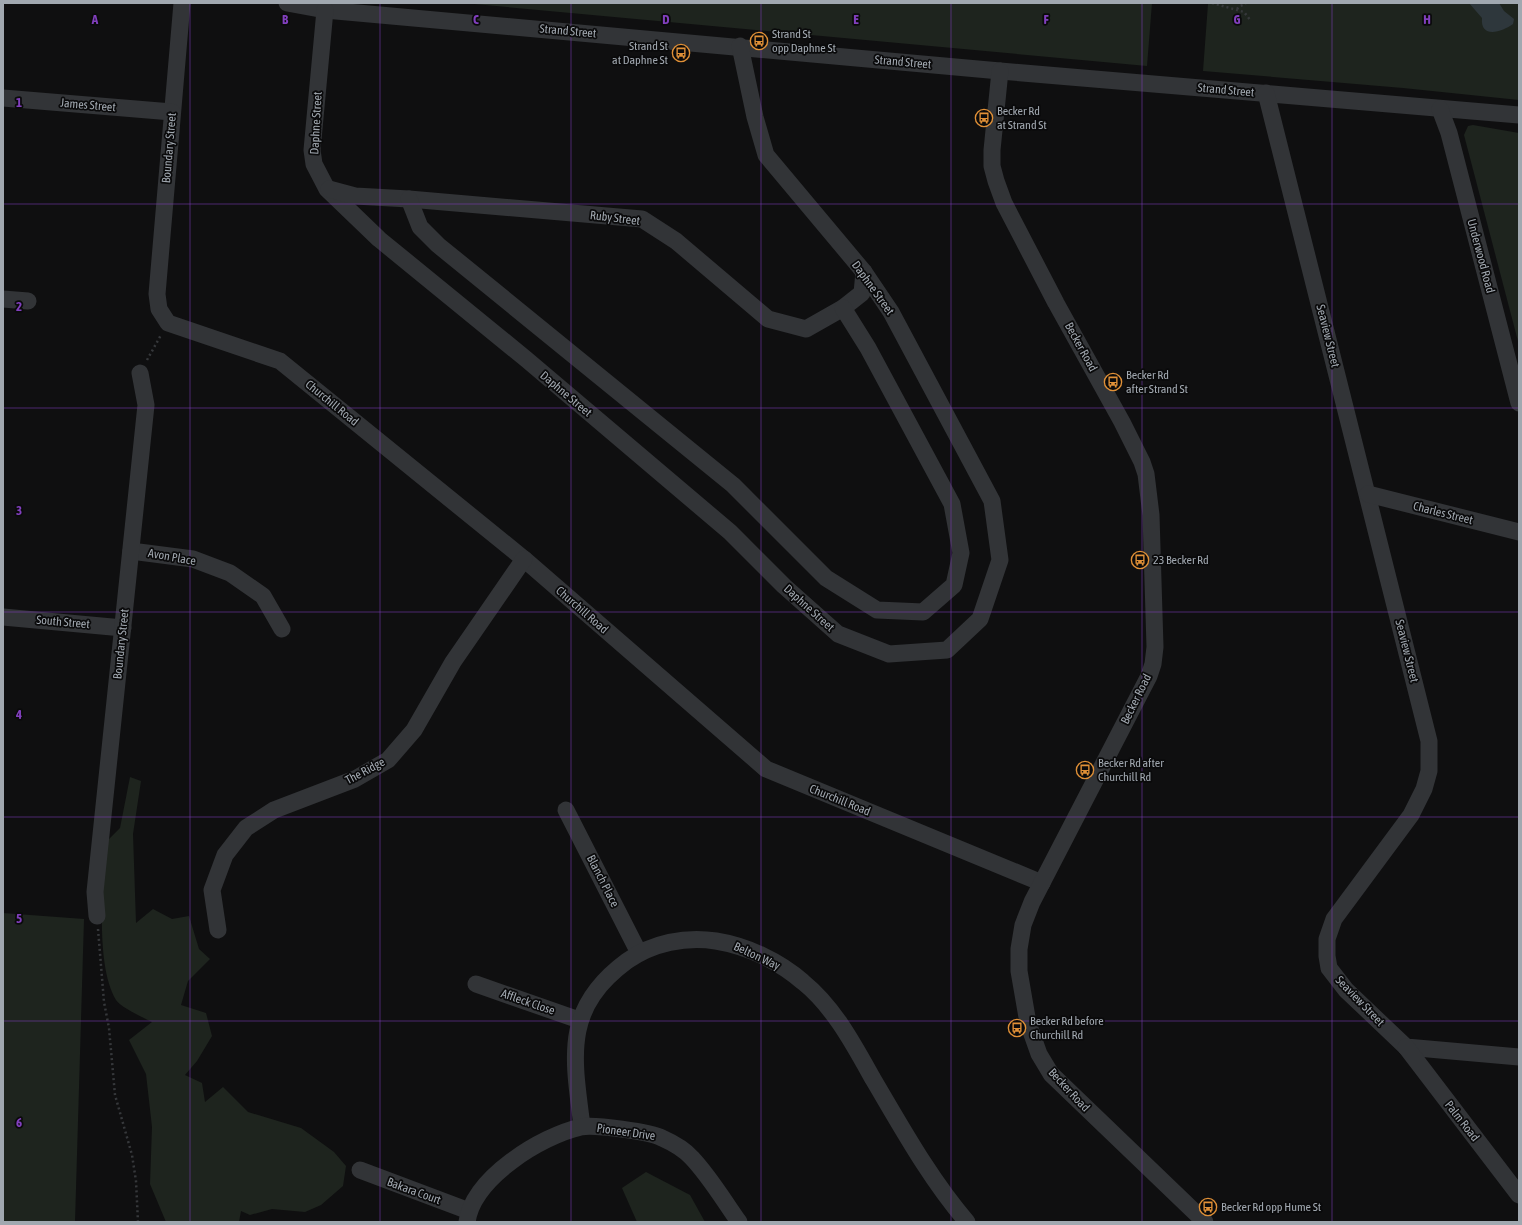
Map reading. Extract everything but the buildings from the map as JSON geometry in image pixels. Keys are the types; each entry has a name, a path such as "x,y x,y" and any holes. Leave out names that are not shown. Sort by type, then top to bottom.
{"street":[{"name":"Boundary Street","path":"168,323 159,309 156,294 182,3"},
{"name":"Strand Street","path":"287,3 325,10 740,46 1000,71 1519,115"},
{"name":"Daphne Street","path":"325,10 312,150 314,164 327,189 379,239 526,359 730,532 784,586 838,634 889,654 947,650 980,618 1000,560 992,501 891,312 864,272 766,155 755,117 740,46"},
{"name":"Becker Road","path":"1000,71 992,150 992,166 996,181 1004,202 1142,462 1146,474 1151,515 1155,647 1151,670 1042,883 1023,924 1019,949 1019,971 1022,1000 1039,1054 1051,1074 1205,1222"},
{"name":"Seaview Street","path":"1266,93 1429,741 1429,771 1424,789 1411,815 1334,919 1327,939 1329,968 1346,990 1406,1047"},
{"name":"James Street","path":"3,98 172,112"},
{"name":"Underwood Road","path":"1440,109 1449,133 1519,403"},
{"name":"Ruby Street","path":"327,189 355,196 409,199 642,219 676,241 768,319 806,328 843,308 862,293 864,272"},
{"path":"409,199 420,227 438,245 733,485 826,578 877,610 923,612 954,585 960,553 952,504 868,348 843,308"},
{"path":"3,299 28,302"},
{"name":"Churchill Road","path":"168,323 280,361 524,559 766,769 1042,883"},
{"name":"Boundary Street","path":"97,916 95,892 146,405 140,373"},
{"name":"Charles Street","path":"1368,494 1519,532"},
{"name":"Avon Place","path":"131,551 192,559 230,573 263,596 282,629"},
{"name":"The Ridge","path":"218,930 212,890 225,855 246,828 274,810 355,779 388,760 414,730 453,662 524,559"},
{"name":"South Street","path":"3,617 123,628"},
{"name":"Blanch Place","path":"566,810 639,952"},
{"name":"Belton Way","path":"582,1126 574,1050 579,1020 594,992 613,971 639,952 669,943 700,938 732,944 771,960 804,982 833,1013 911,1143 967,1222"},
{"name":"Affleck Close","path":"476,984 579,1020"},
{"path":"1406,1047 1519,1057"},
{"name":"Palm Road","path":"1406,1047 1519,1195"},
{"name":"Pioneer Drive","path":"468,1217 495,1173 540,1141 582,1126 616,1128 661,1137 692,1157 739,1222"},
{"name":"Bakara Court","path":"360,1170 468,1217"}],"path":[{"path":"1212,3 1244,12 1251,21"},
{"path":"1237,9 1246,4"},
{"path":"140,373 168,323"},
{"path":"97,916 104,1002 110,1034 115,1095 132,1155 136,1181 138,1222"}],"shaded area":[{"path":"463,3 1152,3 1147,66"},
{"path":"1199,3 1519,3 1519,100 1403,88 1203,71 1208,4"},
{"path":"1469,3 1499,3 1504,11 1514,19 1513,24 1498,31 1488,31 1484,29 1482,25 1482,18"},
{"path":"1473,125 1519,133 1519,345 1464,135 1468,126"},
{"path":"130,777 141,781 133,834 136,923 153,909 172,919 189,916 199,949 210,959 188,981 181,1005 206,1013 212,1036 197,1061 185,1075 202,1083 205,1102 223,1087 248,1112 301,1128 334,1152 346,1166 343,1186 321,1205 305,1212 272,1209 250,1215 241,1211 239,1222 166,1222 150,1184 152,1127 146,1074 129,1040 152,1022 127,1009 116,1000 109,985 103,946 102,901 105,843 120,828"},
{"path":"3,913 84,919 75,1222 3,1222"},
{"path":"646,1172 690,1195 705,1222 637,1222 622,1188"}],"place":[{"name":"Strand St opp Daphne St","path":"759,41"},
{"name":"Strand St at Daphne St","path":"681,53"},
{"name":"Becker Rd at Strand St","path":"984,118"},
{"name":"Becker Rd after Strand St","path":"1113,382"},
{"name":"23 Becker Rd","path":"1140,560"},
{"name":"Becker Rd after Churchill Rd","path":"1085,770"},
{"name":"Becker Rd before Churchill Rd","path":"1017,1028"},
{"name":"Becker Rd opp Hume St","path":"1208,1207"}]}
